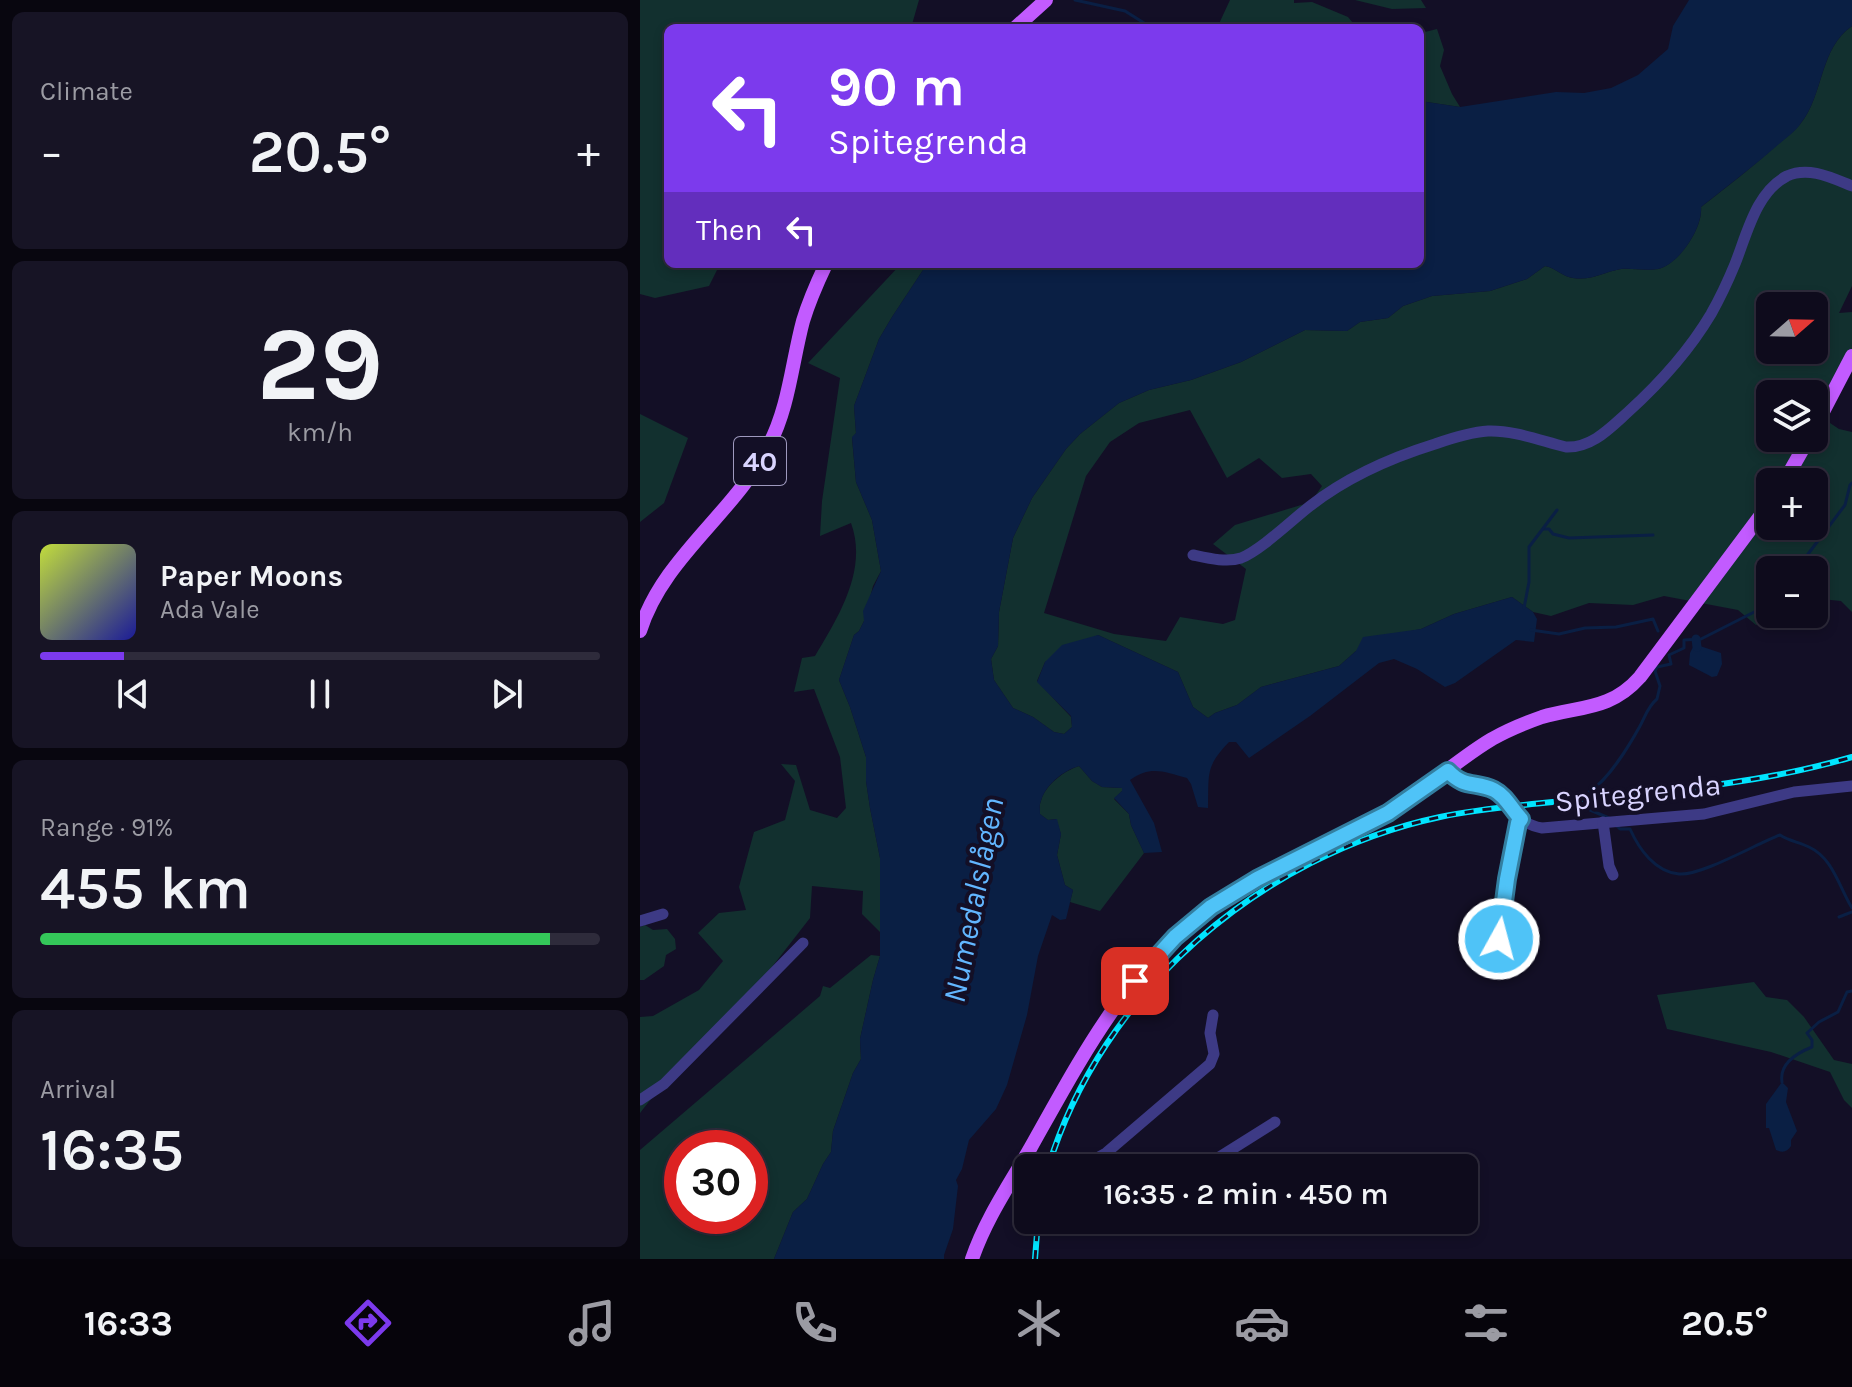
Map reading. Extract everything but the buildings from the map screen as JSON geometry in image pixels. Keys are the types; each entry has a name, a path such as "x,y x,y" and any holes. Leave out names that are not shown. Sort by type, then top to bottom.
{"main road":[{"path":"1019,24 1046,0"},
{"name":"40","path":"640,631 648,609 667,577 745,484 771,443 789,389 804,319 824,268"},
{"path":"1828,402 1852,356"},
{"path":"1028,1154 1107,1018 1135,981 1182,931 1232,893 1388,813 1492,739 1517,726 1605,703 1624,693 1640,677 1756,522"},
{"path":"972,1259 993,1211 1014,1176"}],"street":[{"path":"1193,555 1228,560 1241,558 1352,478 1386,461 1459,436 1494,431 1566,447 1588,444 1604,434 1654,388 1691,344 1724,289 1755,213 1770,190 1788,176 1806,172 1852,186"},
{"name":"Spitegrenda","path":"1448,771 1460,782 1499,792 1528,825 1542,828 1704,814 1794,792 1852,786"},
{"path":"1499,939 1507,879 1521,819"},
{"path":"1603,822 1613,875"},
{"path":"640,921 663,914"},
{"path":"640,1100 664,1084 803,943"},
{"path":"1104,1154 1210,1064 1214,1054 1210,1033 1213,1015"},
{"path":"1224,1154 1275,1122"}],"green space":[{"path":"640,0 919,0 912,24 664,24 664,268 718,268 709,286 655,298 640,294"},
{"path":"1230,0 1294,0 1294,3 1312,2 1348,17 1354,24 1219,24"},
{"path":"1355,0 1421,0 1426,8 1392,9"},
{"path":"1852,26 1852,286 1839,313 1852,312 1852,351 1828,409 1828,380 1756,380 1756,452 1828,452 1828,422 1852,432 1852,612 1841,601 1828,600 1828,556 1756,556 1756,625 1738,610 1664,596 1633,605 1589,603 1551,616 1533,612 1512,597 1454,614 1421,629 1396,634 1356,651 1339,666 1261,687 1237,705 1208,718 1193,707 1178,672 1098,635 1045,662 1037,681 1071,717 1072,727 1064,734 1054,732 1013,708 994,680 991,659 998,646 999,612 1013,538 1032,498 1080,434 1119,403 1149,390 1191,380 1241,362 1305,330 1347,331 1360,322 1388,318 1403,306 1432,296 1490,291 1527,279 1545,266 1580,279 1621,269 1653,270 1666,266 1681,253 1694,235 1701,207 1801,123 1814,99 1833,47","holes":["1190,410 1227,478 1259,458 1282,478 1311,474 1322,486 1311,502 1235,525 1213,544 1246,569 1235,620 1223,624 1180,617 1166,641 1114,634 1044,613 1086,476 1110,442 1139,423"]},
{"path":"1437,29 1444,50 1440,66 1460,107 1424,102 1425,32"},
{"path":"897,268 924,268 879,339 854,406 856,433 852,438 856,482 872,520 881,571 839,680 866,757 866,781 880,858 880,932 862,914 863,891 812,886 810,918 758,985 670,1075 640,1113 640,1017 653,1016 699,990 723,961 698,933 719,913 746,910 739,887 754,832 785,820 795,781 781,764 796,765 810,810 837,818 846,808 840,757 814,689 794,692 802,658 815,656 841,608 856,558 851,523 820,536 822,501 840,378 808,363"},
{"path":"640,414 688,438 664,503 640,522"},
{"path":"1079,766 1102,787 1122,788 1114,799 1129,814 1144,853 1100,911 1070,902 1073,890 1065,885 1057,855 1061,834 1056,819 1048,820 1040,814 1040,803 1051,784"},
{"path":"645,925 653,930 667,929 675,939 676,949 666,955 664,966 640,980 640,927"},
{"path":"871,955 880,956 860,1039 861,1059 833,1131 831,1152 807,1199 793,1212 774,1259 640,1259 640,1150 820,996 823,986 830,988"},
{"path":"1754,982 1766,997 1787,1000 1804,1017 1834,1060 1852,1064 1852,1108 1844,1100 1830,1072 1771,1052 1667,1029 1657,995"}],"water":[{"name":"Numedalslågen","path":"1689,0 1852,0 1852,26 1833,47 1814,99 1799,126 1701,207 1694,234 1682,252 1666,266 1649,270 1621,269 1580,279 1545,266 1527,279 1490,291 1432,296 1403,306 1388,318 1360,322 1347,331 1305,330 1241,362 1191,380 1149,390 1119,403 1066,449 1032,498 1013,538 999,612 998,646 991,659 994,680 1013,708 1054,732 1064,734 1072,727 1071,716 1037,682 1045,662 1062,645 1098,635 1178,672 1193,707 1208,718 1237,705 1261,687 1339,666 1356,651 1363,637 1421,629 1454,614 1512,597 1533,612 1537,619 1534,642 1516,640 1445,687 1394,659 1379,663 1249,758 1236,742 1229,742 1212,765 1208,808 1198,807 1187,778 1158,771 1138,775 1130,780 1154,823 1162,852 1144,853 1129,814 1114,798 1122,788 1102,787 1079,766 1056,779 1043,795 1040,814 1048,820 1057,819 1061,834 1057,855 1065,885 1073,890 1066,919 1060,920 1052,915 1038,956 1027,1015 1007,1085 996,1109 969,1140 956,1180 953,1229 944,1259 774,1259 793,1212 807,1199 831,1152 833,1131 861,1059 860,1039 880,956 880,858 866,781 866,757 839,680 854,635 864,621 863,611 881,571 872,520 856,482 852,437 856,433 854,406 879,339 924,268 1424,268 1424,102 1460,107 1556,92 1584,93 1611,88 1638,75 1668,49 1673,26"},
{"path":"1700,646 1721,653 1722,664 1717,676 1712,677 1689,665 1693,647"},
{"path":"1782,1082 1788,1088 1786,1102 1797,1131 1791,1146 1783,1152 1776,1150 1769,1128 1766,1128 1766,1104"}],"waterway":[{"path":"1075,0 1125,11 1146,24"},
{"path":"1807,556 1845,505 1852,483"},
{"path":"1524,608 1529,582 1529,547 1557,510"},
{"path":"1544,529 1569,538 1653,535"},
{"path":"1609,818 1587,807 1589,792 1618,762 1657,699 1660,686 1655,671 1657,667 1671,664 1669,655 1684,648 1684,640 1701,639 1756,611"},
{"path":"1531,630 1559,634 1653,619 1658,631"},
{"path":"1696,639 1697,647"},
{"path":"1617,826 1630,829 1643,852 1655,864 1679,874 1714,865 1780,835 1809,847 1824,858 1852,908"},
{"path":"1839,917 1852,912"},
{"path":"1782,1082 1786,1064 1812,1047 1807,1033 1838,1012 1847,992 1852,991"}],"railway":[{"path":"1053,1154 1073,1104 1106,1044 1148,990 1197,941 1251,898 1311,863 1374,836 1440,817 1713,785 1783,774 1852,757"},
{"path":"1035,1259 1037,1234"}],"route":[{"path":"1135,981 1175,937 1211,907 1257,879 1388,813 1448,771 1460,782 1499,792 1521,819 1507,879 1499,939"}]}
